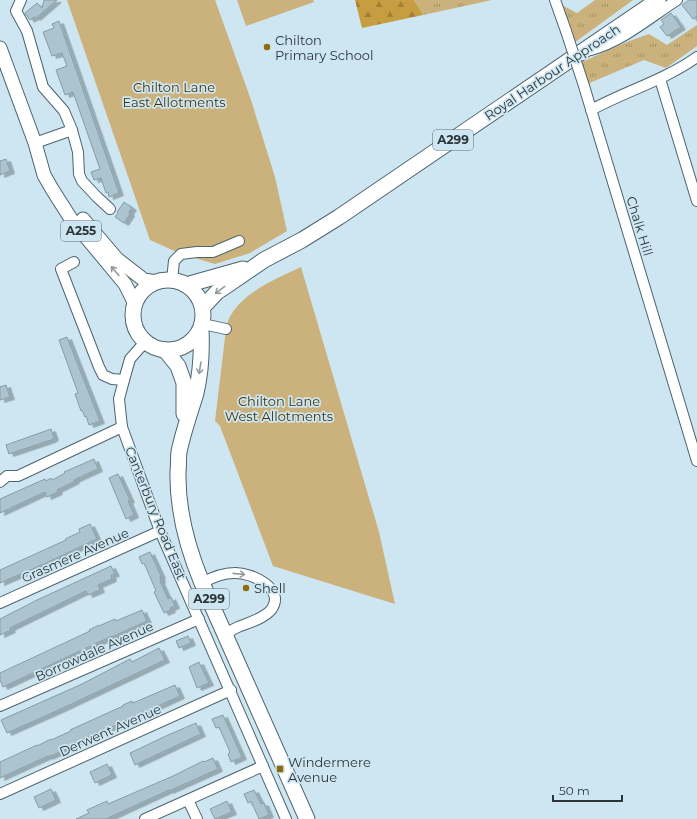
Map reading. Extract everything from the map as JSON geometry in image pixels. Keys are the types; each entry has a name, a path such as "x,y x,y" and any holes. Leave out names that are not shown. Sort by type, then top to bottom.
{"highway":[{"name":"Royal Harbour Approach","path":"203,307 217,292 264,260 302,240 339,217 658,0"},
{"name":"Royal Harbour Approach","path":"179,282 231,272 264,260"},
{"path":"156,282 179,282 197,294 203,307 202,327 190,343 178,349 165,350 154,348 145,342 138,334 134,324 133,314 139,295 147,287 156,282"},
{"name":"Canterbury Road East","path":"202,327 202,352 196,392 184,431 179,454 179,494 182,522 193,562 307,819"},
{"name":"Canterbury Road East","path":"165,350 178,366 184,383 184,431"}],"main road":[{"name":"A255","path":"0,48 37,148 44,175 71,219 125,284 135,304"},
{"name":"A255","path":"37,148 80,215 117,259 144,280 156,282"}],"street":[{"path":"21,0 16,11 26,31 43,87 64,111 72,130 78,152 79,174 82,181 110,209"},
{"name":"Chalk Hill","path":"555,0 584,86 697,461"},
{"path":"582,52 604,46 618,39 676,0"},
{"path":"591,110 660,79 683,67 697,57"},
{"path":"660,79 697,201"},
{"path":"37,148 72,130"},
{"path":"179,282 174,261 181,254 213,252 239,241"},
{"path":"74,262 61,268 99,367 103,375 112,379 124,380"},
{"path":"202,327 226,329"},
{"name":"Canterbury Road East","path":"145,342 130,359 124,380 119,399 122,427 160,532 231,690 286,819"},
{"path":"2,476 18,476 122,427"},
{"name":"Grasmere Avenue","path":"0,603 160,532"},
{"path":"202,583 214,577 234,573 250,575 259,578 274,594 275,602 270,611 225,635"},
{"name":"Borrowdale Avenue","path":"0,706 199,619"},
{"name":"Derwent Avenue","path":"0,794 231,690"},
{"path":"145,819 263,766"},
{"path":"188,800 197,819"}],"green space":[{"name":"Chilton Lane East Allotments","path":"67,0 215,0 251,100 275,177 287,231 250,253 215,264 181,254 150,240"},
{"path":"237,0 313,0 314,2 246,26"},
{"path":"355,0 414,0 423,15 362,28"},
{"path":"414,0 492,0 423,15"},
{"path":"595,0 633,0 574,43 562,5 577,13"},
{"path":"697,25 697,46 666,68 644,60 587,84 582,62 649,34 667,45"},
{"name":"Chilton Lane West Allotments","path":"301,267 379,532 395,604 273,566 220,426 215,421 226,329 230,317 237,306 253,292"}],"building":[{"path":"44,0 57,0 36,18 34,17 30,20 25,13 37,3 42,8"},
{"path":"689,0 697,0 697,16 693,19 682,5"},
{"path":"671,13 681,27 667,36 660,27 664,24 661,20"},
{"path":"59,21 119,193 109,197 108,192 106,193 101,178 94,180 91,172 100,169 73,92 65,95 56,70 67,66 62,53 52,56 43,32 54,28 52,24"},
{"path":"6,159 10,171 0,175 0,161"},
{"path":"124,202 132,208 124,223 115,217"},
{"path":"67,337 100,421 89,425 86,416 85,417 82,410 81,411 75,394 78,393 59,340"},
{"path":"6,385 10,397 0,400 0,387"},
{"path":"51,429 54,438 51,440 9,454 6,445"},
{"path":"94,459 98,469 74,480 75,481 57,490 58,492 47,497 45,492 0,513 0,499 45,479 46,481 51,478 52,480 65,473 64,472"},
{"path":"118,474 130,500 128,501 134,515 126,519 109,478"},
{"path":"90,524 97,539 0,583 0,570 66,540 65,539 80,532 79,529"},
{"path":"150,552 161,576 160,581 168,599 171,597 175,606 170,608 171,610 164,613 154,592 156,591 144,563 142,564 139,557"},
{"path":"111,566 115,574 111,575 112,579 98,585 100,590 88,595 86,591 10,628 11,630 0,635 0,619 37,600"},
{"path":"142,610 147,621 3,687 0,680 0,673 90,631 89,630 99,625 115,619 116,621"},
{"path":"188,636 191,643 179,648 176,641"},
{"path":"159,648 165,660 7,733 1,720 82,684 130,659 132,662"},
{"path":"199,662 209,683 197,688 189,667"},
{"path":"175,685 180,696 154,708 155,710 146,714 145,711 73,744 74,746 0,778 0,762 71,731 70,730 132,701 133,703"},
{"path":"223,715 242,757 231,762 228,754 230,752 219,727 216,728 212,719"},
{"path":"196,723 201,734 135,765 130,753"},
{"path":"213,758 218,769 169,791 106,819 76,819 89,813 87,810 107,801 108,804 173,776 203,761 204,762"},
{"path":"107,764 112,775 95,783 90,772"},
{"path":"51,789 56,800 39,808 34,797"},
{"path":"254,790 261,804 264,803 269,815 259,819 251,801 248,803 244,794"},
{"path":"227,801 232,812 215,819 210,809"}],"place":[{"name":"Chilton Primary School","path":"267,47"},
{"name":"Shell","path":"246,588"},
{"name":"Windermere Avenue","path":"280,769"}]}
